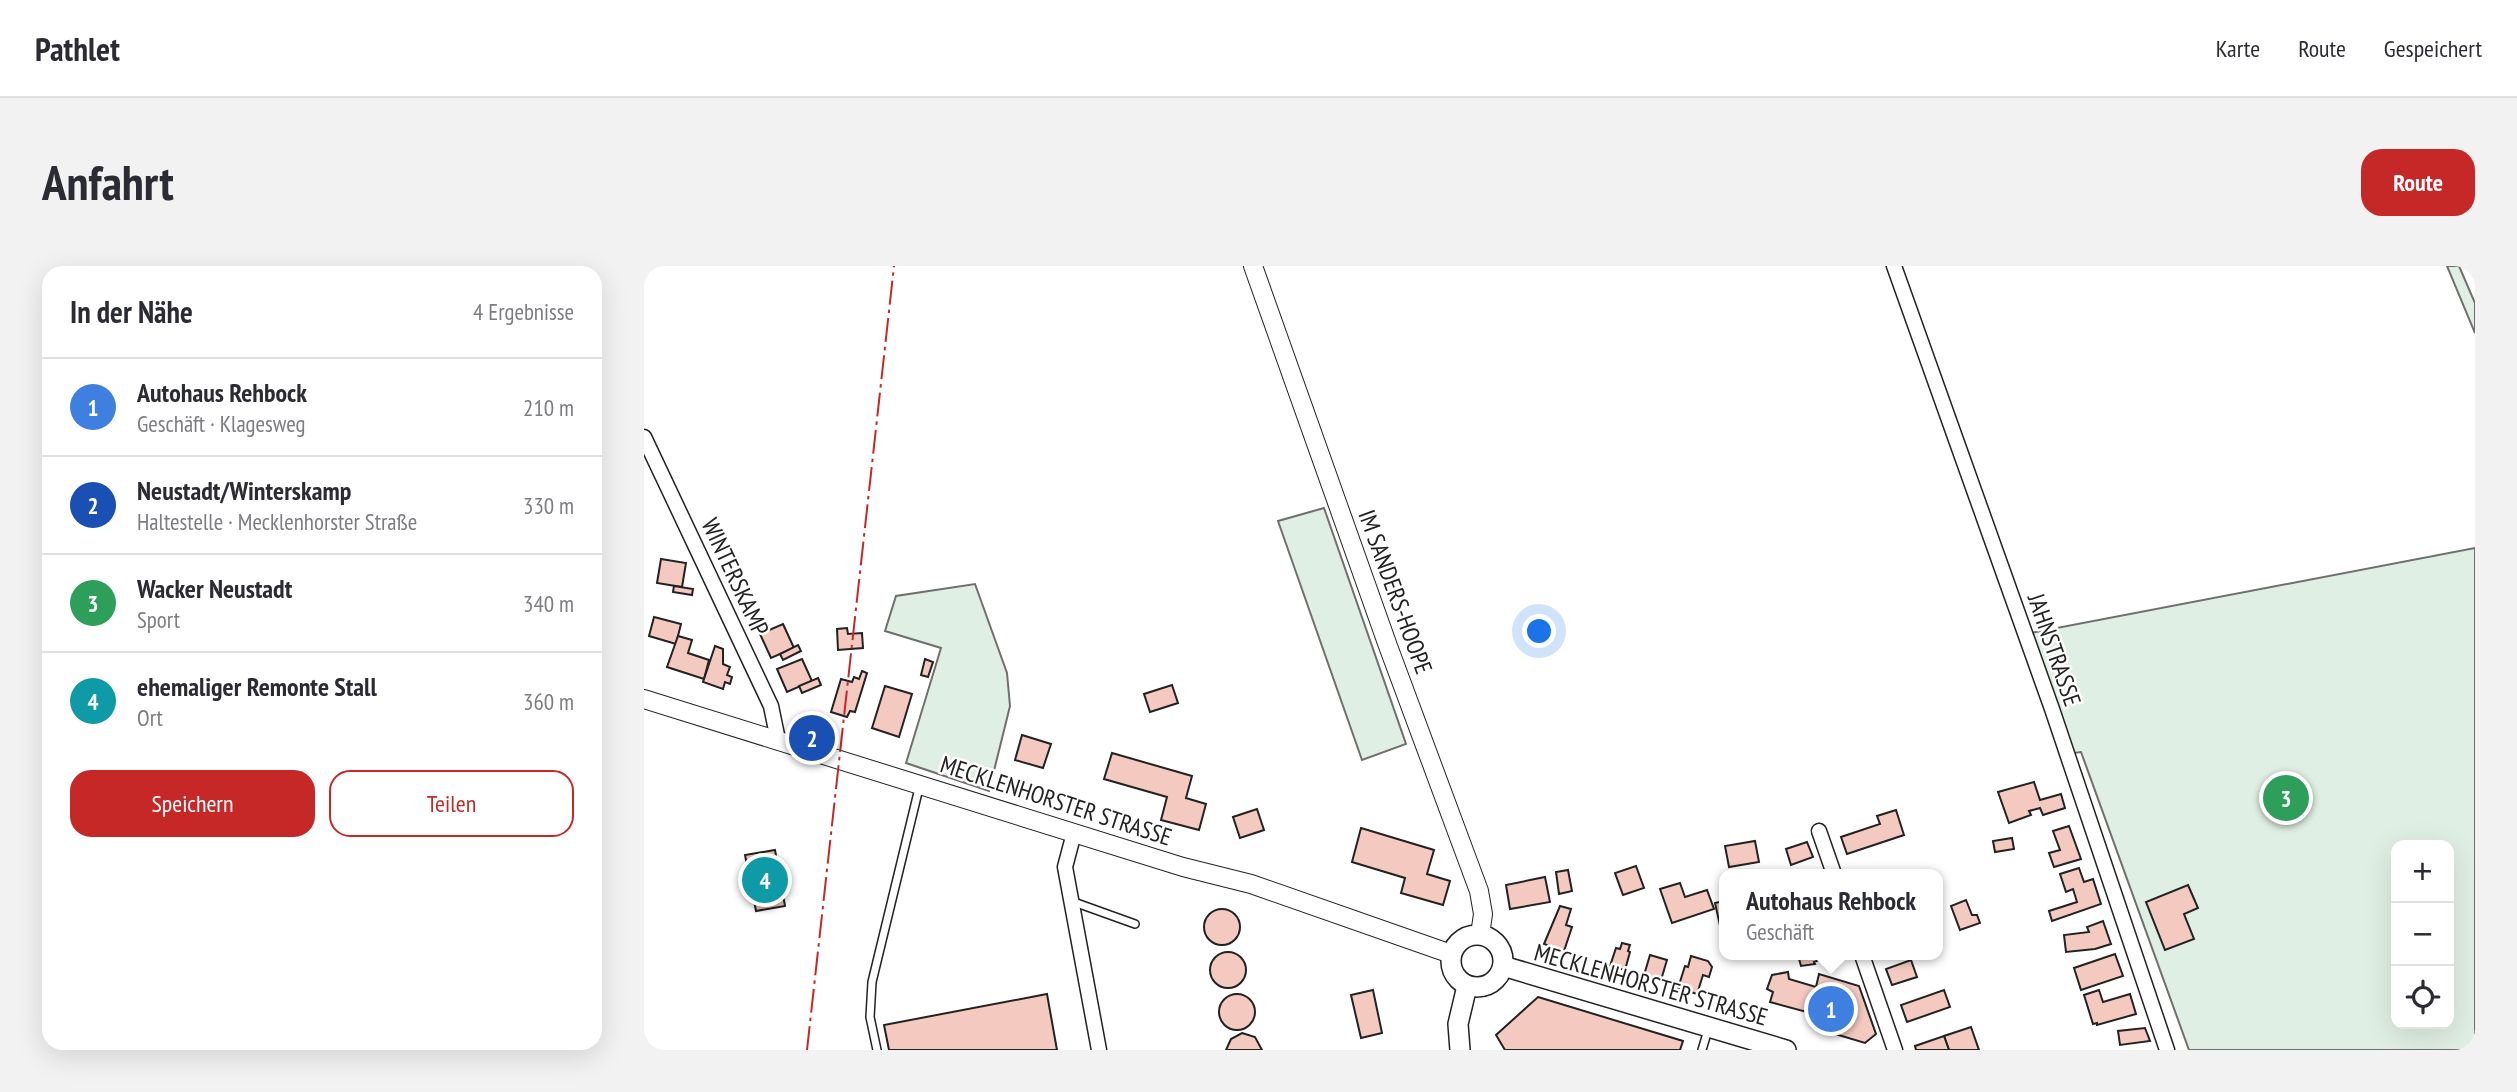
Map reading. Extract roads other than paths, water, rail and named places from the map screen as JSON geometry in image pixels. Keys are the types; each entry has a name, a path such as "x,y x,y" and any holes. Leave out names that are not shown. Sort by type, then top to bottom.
{"main road":[{"path":"1480,935 1496,944 1501,952 1503,966 1492,982 1484,986 1467,986 1455,976 1450,962 1451,954 1463,939 1480,935"},
{"name":"MECKLENHORSTER STRASSE","path":"1503,966 1786,1050"},
{"path":"1460,1050 1458,1024 1467,986"}],"street":[{"name":"IM SANDERS-HOOPE","path":"1253,266 1479,891 1483,914 1480,935"},
{"name":"JAHNSTRASSE","path":"1894,266 2047,696 2167,1050"},
{"name":"WINTERSKAMP","path":"644,437 771,706 778,740"},
{"name":"MECKLENHORSTER STRASSE","path":"644,699 1183,867 1251,884 1451,954"},
{"path":"1819,831 1832,869"},
{"path":"1074,833 1065,867 1099,1050"},
{"path":"1864,960 1895,1050"}],"lane":[{"path":"877,1050 870,1017 872,982 920,783"},
{"path":"1071,901 1135,924"},
{"path":"1702,1050 1710,1026"}],"place":[{"name":"Neustadt/Winterskamp","path":"812,738"},
{"name":"Wacker Neustadt","path":"2286,798"},
{"name":"ehemaliger Remonte Stall","path":"765,880"},
{"name":"Autohaus Rehbock","path":"1831,1009"}]}
